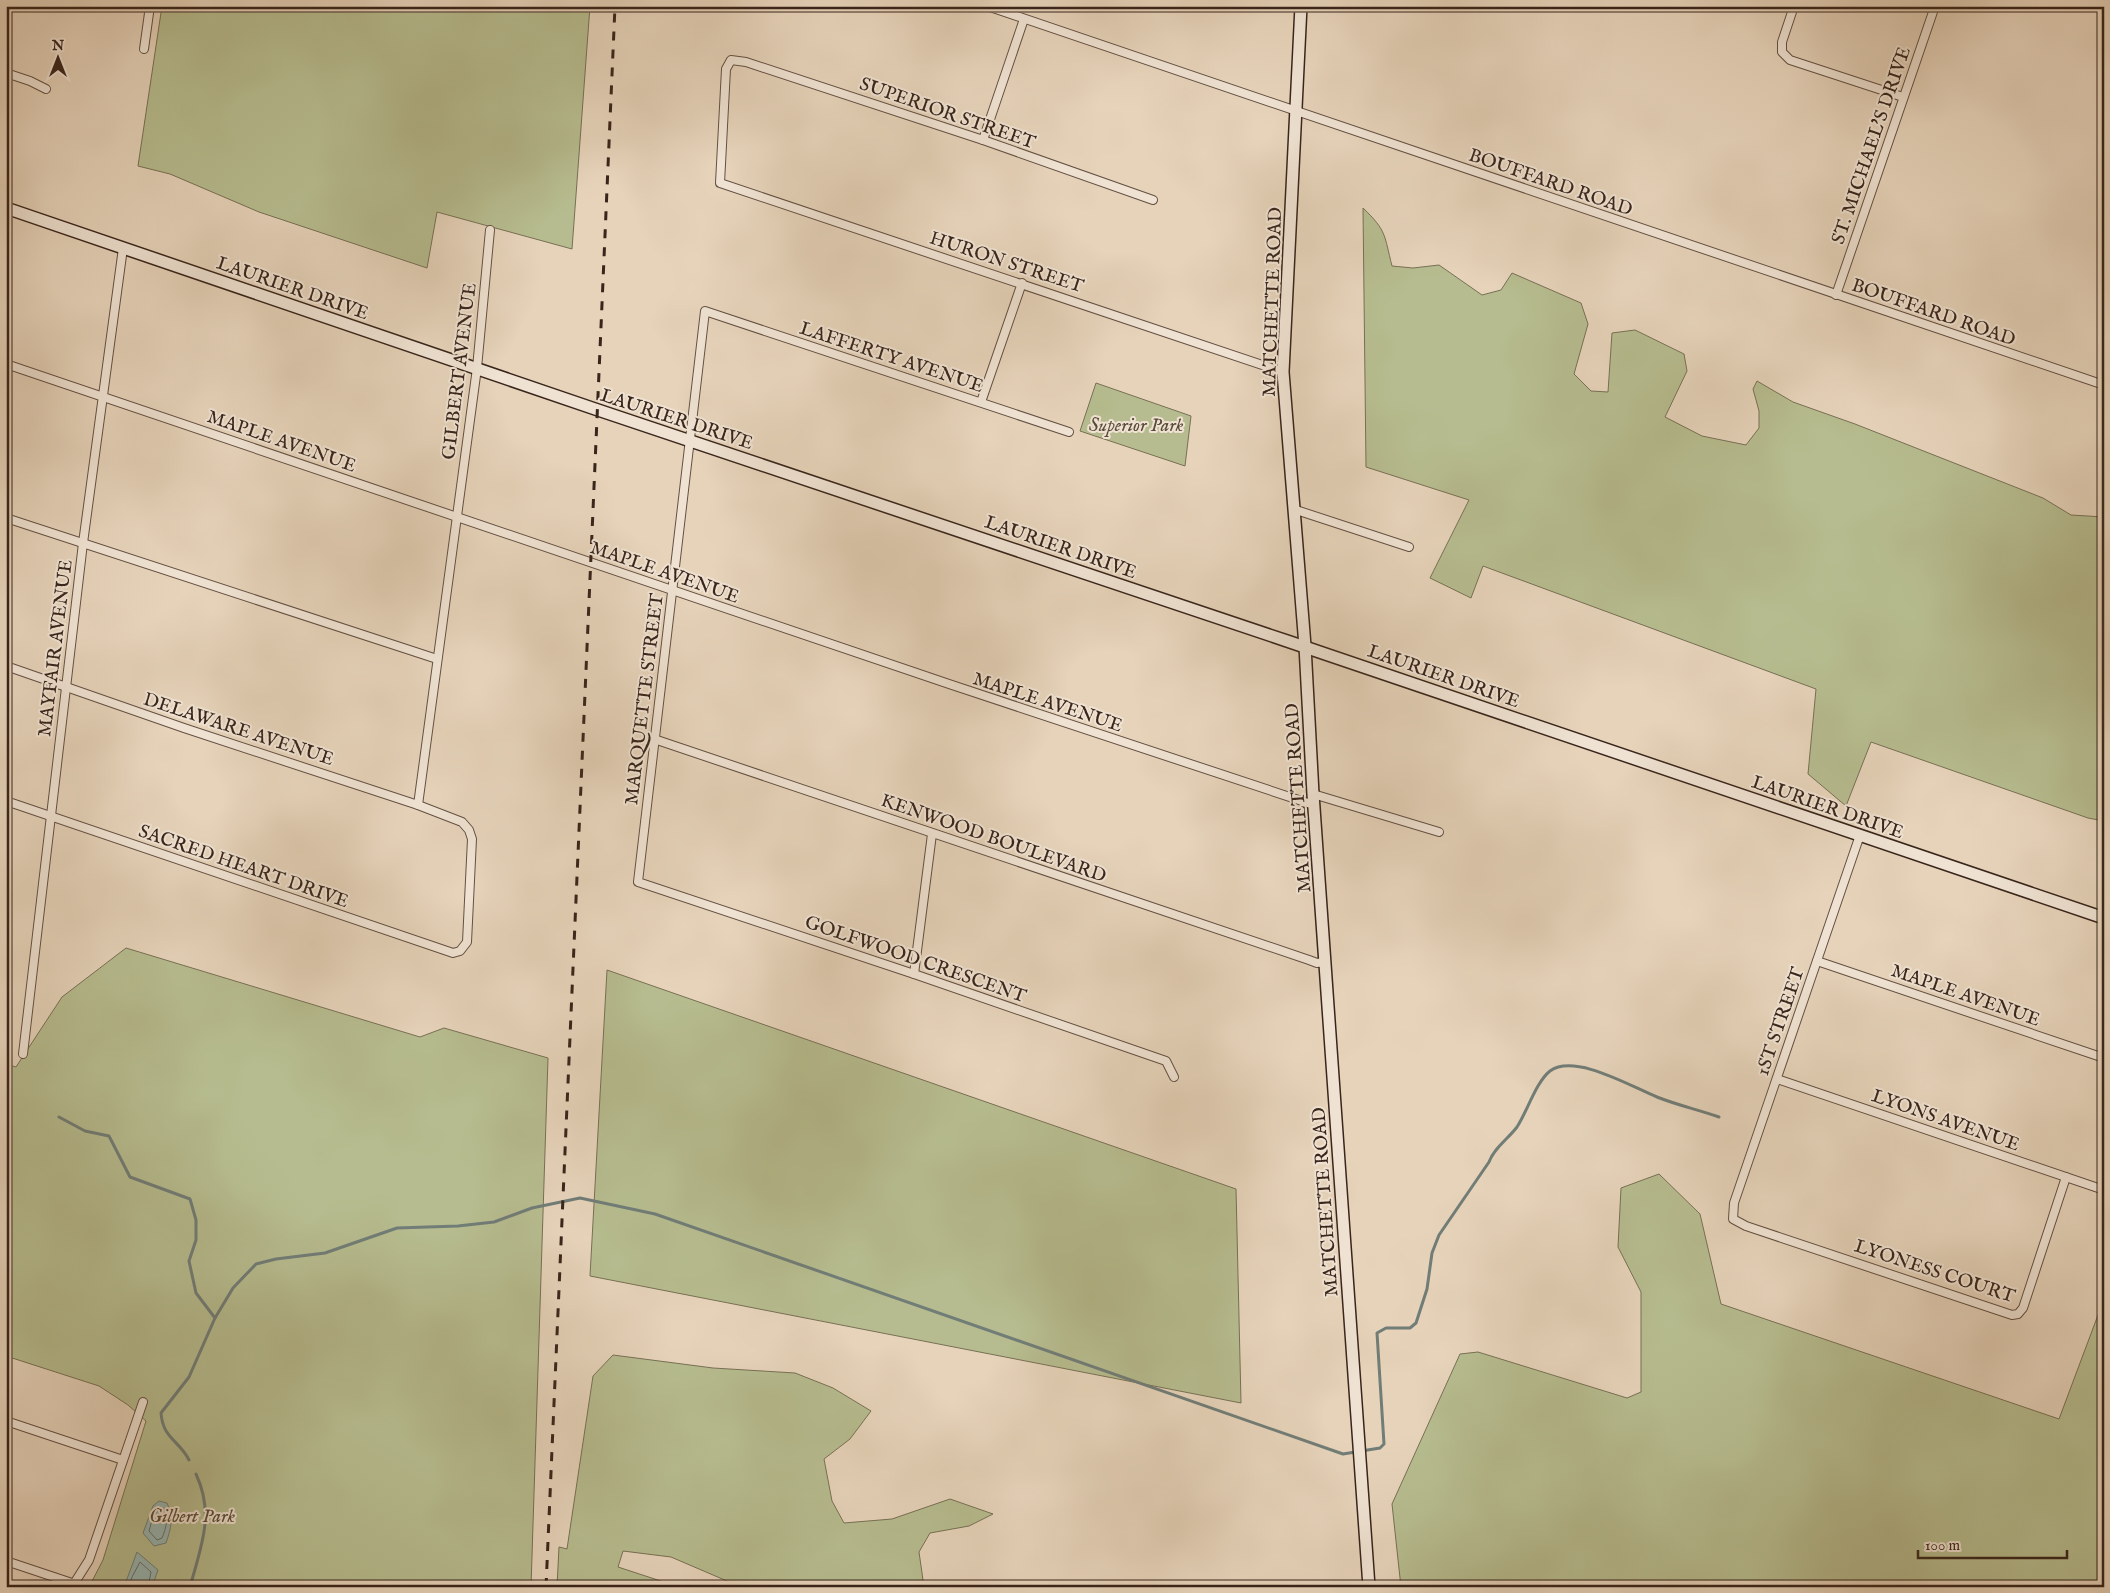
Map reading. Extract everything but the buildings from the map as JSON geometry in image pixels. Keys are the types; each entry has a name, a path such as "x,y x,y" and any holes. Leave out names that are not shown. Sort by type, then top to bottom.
{"street":[{"path":"144,48 150,6"},
{"name":"BOUFFARD ROAD","path":"987,6 2104,386"},
{"name":"MATCHETTE ROAD","path":"1301,6 1283,372 1305,646 1369,1587"},
{"path":"1794,6 1782,42 1782,52 1790,60 1903,97"},
{"name":"ST. MICHAEL'S DRIVE","path":"1836,295 1935,6"},
{"path":"983,140 1024,19"},
{"name":"SUPERIOR STREET","path":"720,183 726,69 731,60 746,62 983,140 1154,200"},
{"path":"6,73 46,89"},
{"name":"HURON STREET","path":"720,183 1283,372"},
{"name":"LAURIER DRIVE","path":"6,208 691,441 1305,646 2104,918"},
{"name":"GILBERT AVENUE","path":"418,805 477,368 490,230"},
{"name":"MAYFAIR AVENUE","path":"23,1054 83,543 123,248"},
{"path":"981,402 1022,283"},
{"name":"LAFFERTY AVENUE","path":"705,311 1068,432"},
{"name":"MARQUETTE STREET","path":"638,882 705,311"},
{"name":"MAPLE AVENUE","path":"6,364 1050,718 1314,799 1440,832"},
{"path":"1293,509 1409,547"},
{"path":"6,518 437,660"},
{"name":"DELAWARE AVENUE","path":"6,666 193,731 418,805 462,822 469,830 472,838 467,942"},
{"name":"KENWOOD BOULEVARD","path":"654,739 1317,963 1325,962"},
{"name":"SACRED HEART DRIVE","path":"6,801 452,953 460,951 467,942"},
{"path":"914,974 932,834"},
{"name":"1ST STREET","path":"1733,1218 1734,1202 1860,835"},
{"name":"GOLFWOOD CRESCENT","path":"638,882 1166,1061 1174,1077"},
{"name":"MAPLE AVENUE","path":"1817,961 2104,1058"},
{"name":"LYONS AVENUE","path":"1777,1079 2104,1190"},
{"name":"LYONESS COURT","path":"1733,1218 1746,1226 2012,1315 2018,1314 2023,1308 2066,1177"},
{"path":"6,1561 74,1585 89,1560 143,1402"},
{"path":"6,1420 123,1460"}],"green space":[{"path":"162,6 590,6 572,249 437,212 427,268 259,212 170,174 138,166"},
{"path":"1363,208 1377,222 1384,234 1392,266 1413,268 1439,265 1482,295 1501,290 1512,273 1581,303 1588,324 1574,374 1591,391 1608,392 1612,333 1635,330 1684,354 1687,371 1665,417 1702,436 1746,445 1759,428 1759,411 1753,389 1757,381 1793,402 1855,424 2043,498 2071,515 2104,517 2104,821 2088,818 1871,742 1846,806 1808,774 1816,689 1483,566 1471,598 1430,578 1469,500 1366,467"},
{"name":"Superior Park","path":"1096,383 1191,416 1185,466 1080,431"},
{"name":"Gilbert Park","path":"126,948 420,1037 444,1028 548,1058 531,1587 89,1587 103,1560 146,1421 128,1405 99,1386 6,1356 6,1064 16,1067 62,997"},
{"path":"607,970 1236,1189 1241,1403 590,1276"},
{"path":"1659,1174 1700,1214 1721,1304 2059,1419 2104,1299 2104,1587 1401,1587 1392,1504 1460,1354 1478,1352 1627,1398 1641,1392 1641,1292 1618,1247 1621,1188"},
{"path":"613,1355 713,1368 795,1373 833,1388 871,1411 850,1439 824,1459 832,1501 844,1523 892,1519 950,1499 993,1514 969,1526 930,1533 919,1552 924,1587 741,1587 671,1557 623,1551 618,1567 679,1587 557,1587 559,1547 567,1549 593,1376"}],"water":[{"path":"159,1501 167,1503 171,1523 166,1543 154,1546 143,1533 153,1506"},
{"path":"137,1552 158,1570 152,1587 124,1587"}],"waterway":[{"path":"189,1460 165,1429 161,1413 189,1377 215,1318 233,1288 256,1264 276,1259 325,1253 397,1228 458,1226 494,1222 532,1208 580,1198 655,1214 1343,1454 1380,1448 1384,1444 1377,1333 1386,1328 1410,1328 1416,1323 1427,1289 1432,1253 1439,1235 1494,1152 1517,1127 1540,1082 1550,1071 1561,1067 1574,1066 1588,1069 1665,1100 1719,1117"},
{"path":"59,1117 85,1131 109,1136 130,1177 190,1199 196,1220 196,1240 189,1261 196,1293 215,1318"},
{"path":"190,1587 202,1544 205,1517 205,1503 196,1474"}],"railway":[{"path":"546,1587 615,6"}]}
